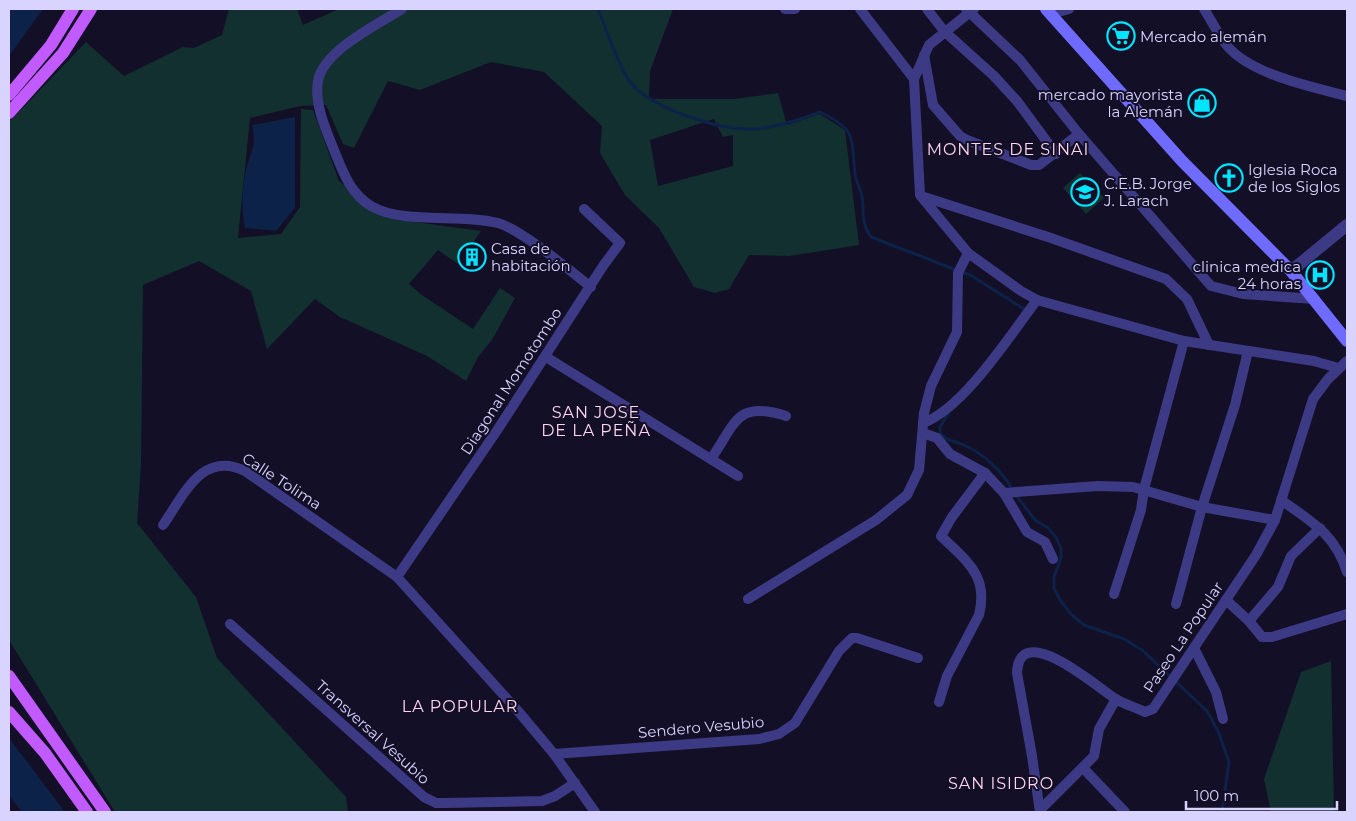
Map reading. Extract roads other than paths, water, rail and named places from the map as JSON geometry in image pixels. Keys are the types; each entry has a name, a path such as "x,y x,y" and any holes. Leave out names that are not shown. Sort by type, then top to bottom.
{"main road":[{"path":"9,95 51,45 72,9"},
{"path":"9,113 63,53 91,9"},
{"path":"1048,11 1182,161 1291,271 1347,341"},
{"path":"9,676 105,812"},
{"path":"9,712 45,754 87,812"}],"street":[{"path":"402,9 337,52 326,63 318,80 320,112 346,178 355,194 371,206 393,214 499,223 516,232 591,287"},
{"path":"786,9 795,9"},
{"path":"860,9 914,79"},
{"path":"927,9 944,31 994,76 1017,101 1056,154"},
{"path":"1048,11 1069,9"},
{"path":"1204,9 1228,48 1239,56 1270,72 1347,96"},
{"path":"1315,300 1243,294 1211,286 1080,134 1020,60 969,10 929,45 914,79 920,196 967,255 1020,291 1037,300 1184,341 1338,368"},
{"path":"924,54 934,105 960,136 977,145 1031,165 1044,163 1080,134"},
{"path":"920,196 1051,238 1166,279 1187,299 1209,345"},
{"name":"Diagonal Momotombo","path":"397,577 546,357 620,242 584,209"},
{"path":"1291,271 1347,225"},
{"path":"748,599 876,520 907,495 919,470 923,428 931,386 957,332 958,273 967,255"},
{"path":"923,428 960,397 1037,300"},
{"path":"1114,594 1141,510 1144,489 1184,341"},
{"path":"1176,604 1202,508 1235,405 1248,351"},
{"path":"546,357 738,476"},
{"name":"Paseo La Popular","path":"1040,811 1017,673 1017,663 1023,656 1033,652 1040,652 1054,657 1116,699 1149,712 1159,701 1256,555 1275,520 1313,400 1338,368 1347,361"},
{"path":"711,459 742,413 753,410 769,411 786,416"},
{"path":"923,428 937,438 950,454 986,472 1004,492 1027,532 1045,542 1053,559"},
{"name":"Calle Tolima","path":"163,525 191,484 207,469 218,465 233,466 245,471 397,577 466,652 554,754 595,812"},
{"path":"939,702 947,676 979,615 981,604 976,572 970,563 941,536 986,472"},
{"path":"1004,492 1098,486 1144,489 1202,508 1275,520"},
{"path":"1281,500 1320,528 1332,540 1347,572"},
{"path":"1248,621 1278,587 1291,556 1320,528"},
{"path":"1226,600 1262,637 1272,637 1347,614"},
{"name":"Transversal Vesubio","path":"230,624 424,798 436,803 542,801 555,796 575,782"},
{"name":"Sendero Vesubio","path":"554,754 759,739 779,734 795,723 839,651 852,638 918,658"},
{"path":"1194,648 1216,692 1224,719"},
{"path":"1040,811 1084,769 1094,756 1099,729 1116,699"},
{"path":"1084,769 1125,812"}],"water":[{"path":"9,9 43,9 9,56"},
{"path":"295,117 295,208 276,231 245,228 243,192 246,170 254,144 252,125"},
{"path":"9,738 65,812 22,812 9,795"}],"waterway":[{"path":"598,9 617,58 630,82 640,92 670,109 705,122 739,128 770,127 796,121 820,112 841,124 852,142 855,174 862,196 864,222 871,237 972,276 1027,311"},
{"path":"949,412 940,427 940,433 945,438 964,445 985,458 998,470 1012,489"},
{"path":"1016,495 1035,520 1048,528 1056,537 1061,549 1061,558 1054,577 1054,588 1060,600 1071,614 1084,625 1124,639 1142,650 1207,711 1218,731 1229,762 1222,812"}],"place":[{"name":"Mercado alemán","path":"1121,36"},
{"name":"mercado mayorista la Alemán","path":"1202,103"},
{"name":"Iglesia Roca de los Siglos","path":"1229,178"},
{"name":"C.E.B. Jorge J. Larach","path":"1085,192"},
{"name":"Casa de habitación","path":"472,257"},
{"name":"clinica medica 24 horas","path":"1320,275"}],"district":[{"name":"MONTES DE SINAI","path":"1008,149"},
{"name":"SAN JOSE DE LA PEÑA","path":"596,421"},
{"name":"LA POPULAR","path":"460,706"},
{"name":"SAN ISIDRO","path":"1001,783"}]}
